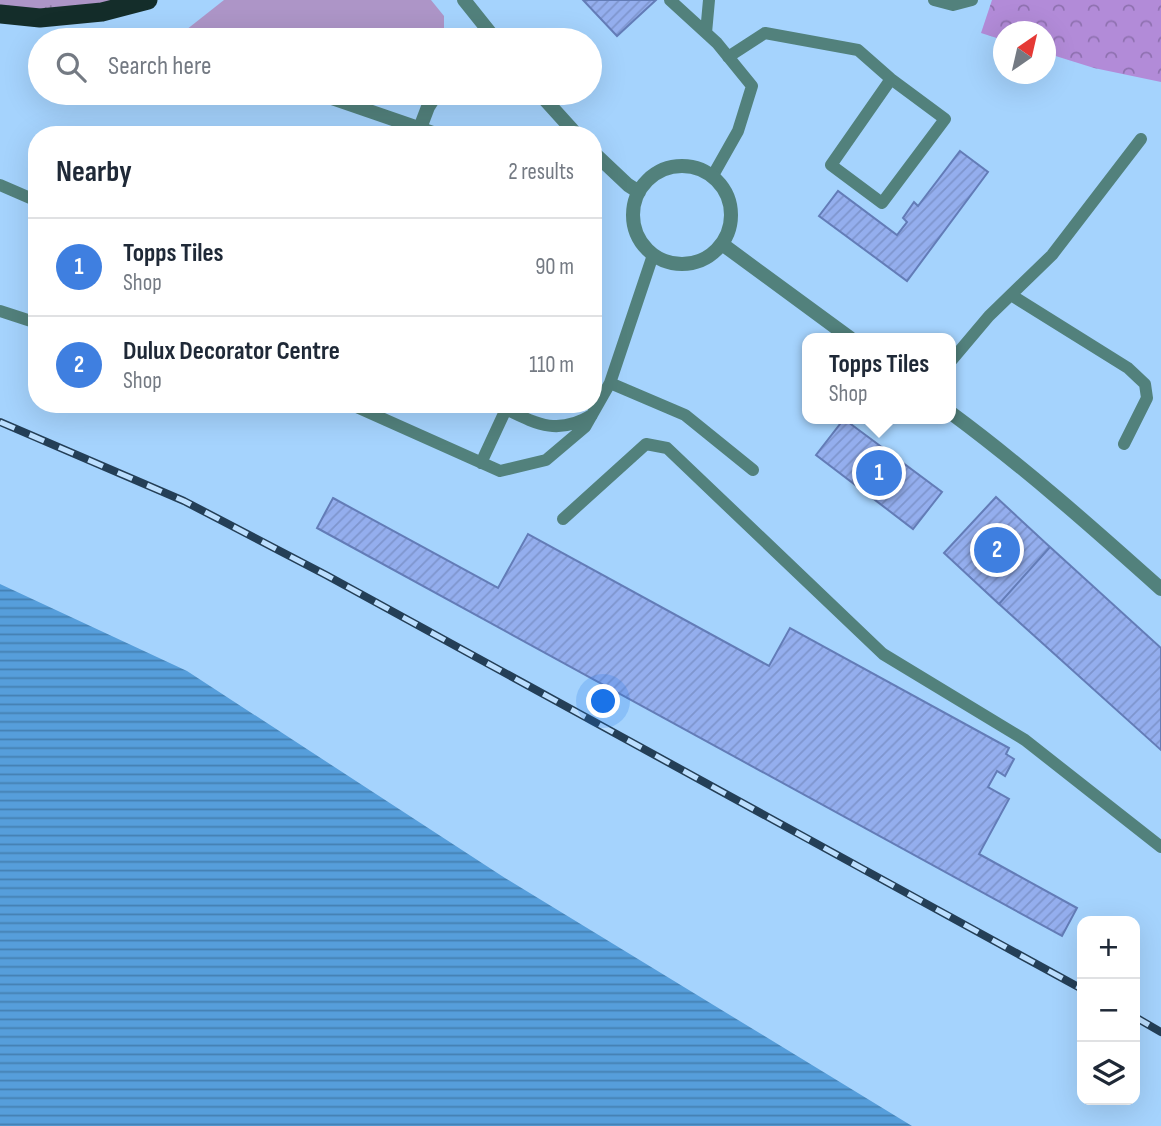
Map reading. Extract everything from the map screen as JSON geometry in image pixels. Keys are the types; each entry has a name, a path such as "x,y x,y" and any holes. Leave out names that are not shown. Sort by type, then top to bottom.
{"highway":[{"path":"0,14 40,18 102,12 148,0"}],"street":[{"path":"464,0 482,28"},
{"path":"352,105 414,126"},
{"path":"421,126 429,105"},
{"path":"550,105 569,126"},
{"path":"602,160 639,192"},
{"path":"681,166 697,169 712,177 723,188 729,201 729,231 722,244 711,255 697,262 682,264 653,255 638,237 633,214 639,192 649,178 664,169 681,166"},
{"path":"722,244 843,333"},
{"path":"956,416 1103,536 1161,589"}],"lane":[{"path":"670,0 706,33 752,86 738,131 712,177"},
{"path":"706,33 709,0"},
{"path":"934,0 953,5 972,0"},
{"path":"728,57 765,33 858,50 891,79 945,118 882,203 831,165 891,79"},
{"path":"956,355 989,316 1052,255 1141,139"},
{"path":"0,185 28,197"},
{"path":"602,397 610,383 653,255"},
{"path":"1011,295 1128,368 1145,384 1147,398 1124,444"},
{"path":"0,311 28,320"},
{"path":"610,383 685,415 753,470"},
{"path":"369,413 500,471 546,460 585,427 592,415"},
{"path":"481,463 499,413"},
{"path":"516,413 548,426 564,427 592,415"},
{"path":"563,519 646,444 667,448 883,654 1025,740 1161,847"}],"green space":[{"path":"0,0 147,0 0,14"},
{"path":"224,0 431,0 444,16 444,28 189,28"},
{"path":"992,0 1161,0 1161,82 1094,68 1056,56 1056,21 993,21 993,37 981,33"}],"water":[{"path":"0,584 187,671 505,878 912,1126 0,1126"}],"building":[{"path":"583,0 656,0 617,36"},
{"path":"960,151 988,172 907,281 819,216 838,191 897,235 907,222 903,218 914,202 918,206"},
{"path":"840,424 851,424 942,492 913,529 816,455"},
{"path":"996,497 1050,547 999,604 944,553"},
{"path":"333,498 498,588 528,534 769,666 790,628 1009,748 1006,754 1014,759 1005,776 997,771 988,787 1009,799 979,854 1077,908 1062,936 317,528"},
{"path":"1050,547 1161,648 1161,750 999,604"}],"railway":[{"path":"0,422 184,501 326,575 1077,986"},
{"path":"1140,1020 1161,1032"}],"place":[{"name":"Topps Tiles","path":"879,473"},
{"name":"Dulux Decorator Centre","path":"997,550"}]}
